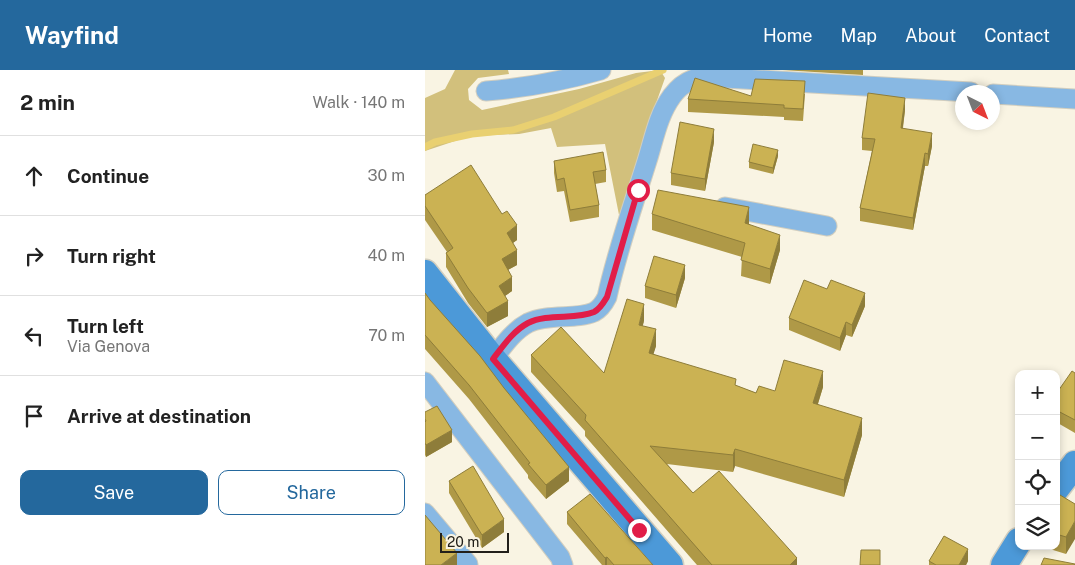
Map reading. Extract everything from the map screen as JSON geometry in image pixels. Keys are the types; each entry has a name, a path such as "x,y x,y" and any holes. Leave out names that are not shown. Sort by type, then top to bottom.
{"main road":[{"path":"425,274 493,359 670,565"},
{"path":"1060,484 1075,464"},
{"path":"1004,565 1015,548"}],"street":[{"path":"486,91 527,87 570,79 601,70"},
{"path":"493,359 510,337 528,323 557,316 590,313 596,311 602,305 607,297 661,115 687,75 955,91"},
{"path":"1000,94 1075,99"},
{"path":"638,190 657,194"},
{"path":"704,203 827,226"},
{"path":"425,382 561,561"},
{"path":"425,513 468,564"}],"shaded area":[{"path":"455,70 508,70 509,74 478,78 468,89 469,100 482,110 579,89 636,73 660,70 665,78 620,220 605,144 557,147 551,128 519,134 470,136 425,151 425,98 445,89"}],"building":[{"path":"695,78 751,96 755,79 805,81 803,109 784,108 784,105 688,99"},
{"path":"868,93 905,98 901,128 932,133 928,154 925,153 913,218 860,208 875,139 862,138"},
{"path":"680,122 714,129 705,179 671,173"},
{"path":"753,144 778,150 773,168 749,162"},
{"path":"603,152 606,170 593,172 599,205 570,210 564,178 557,180 554,161"},
{"path":"471,165 502,214 507,211 517,225 507,233 517,250 502,259 512,277 499,286 508,301 487,313 468,288 446,253 453,248 425,206 425,195"},
{"path":"658,190 749,207 745,223 780,235 770,269 741,260 745,243 652,214"},
{"path":"654,256 685,265 676,295 645,286"},
{"path":"804,280 827,289 831,280 865,293 852,325 846,322 840,338 789,318"},
{"path":"425,293 480,356 569,467 546,485 469,385 425,335"},
{"path":"627,299 644,304 639,325 656,329 649,353 736,379 735,385 756,393 759,386 775,391 784,360 823,371 813,403 862,418 844,480 735,449 733,455 650,446 693,493 719,471 797,558 790,565 712,565 585,420 586,415 531,355 561,327 604,373"},
{"path":"1072,371 1075,373 1075,420 1060,412 1060,388"},
{"path":"437,406 452,430 426,445 425,412"},
{"path":"473,466 504,519 482,535 449,481"},
{"path":"590,494 653,565 614,565 607,557 605,558 567,512"},
{"path":"1060,495 1075,504 1075,521 1066,537 1060,535"},
{"path":"425,515 457,553 441,565 425,565"},
{"path":"944,536 968,549 959,565 936,565 929,561"},
{"path":"861,550 880,550 880,565 860,565"},
{"path":"1044,558 1075,564 1075,565 1041,565"}],"waterway":[{"path":"425,147 435,142 472,134 513,130 554,117 663,70"}],"route":[{"path":"638,190 607,297 602,305 596,311 590,313 557,316 528,323 510,337 493,359 639,530"}]}
